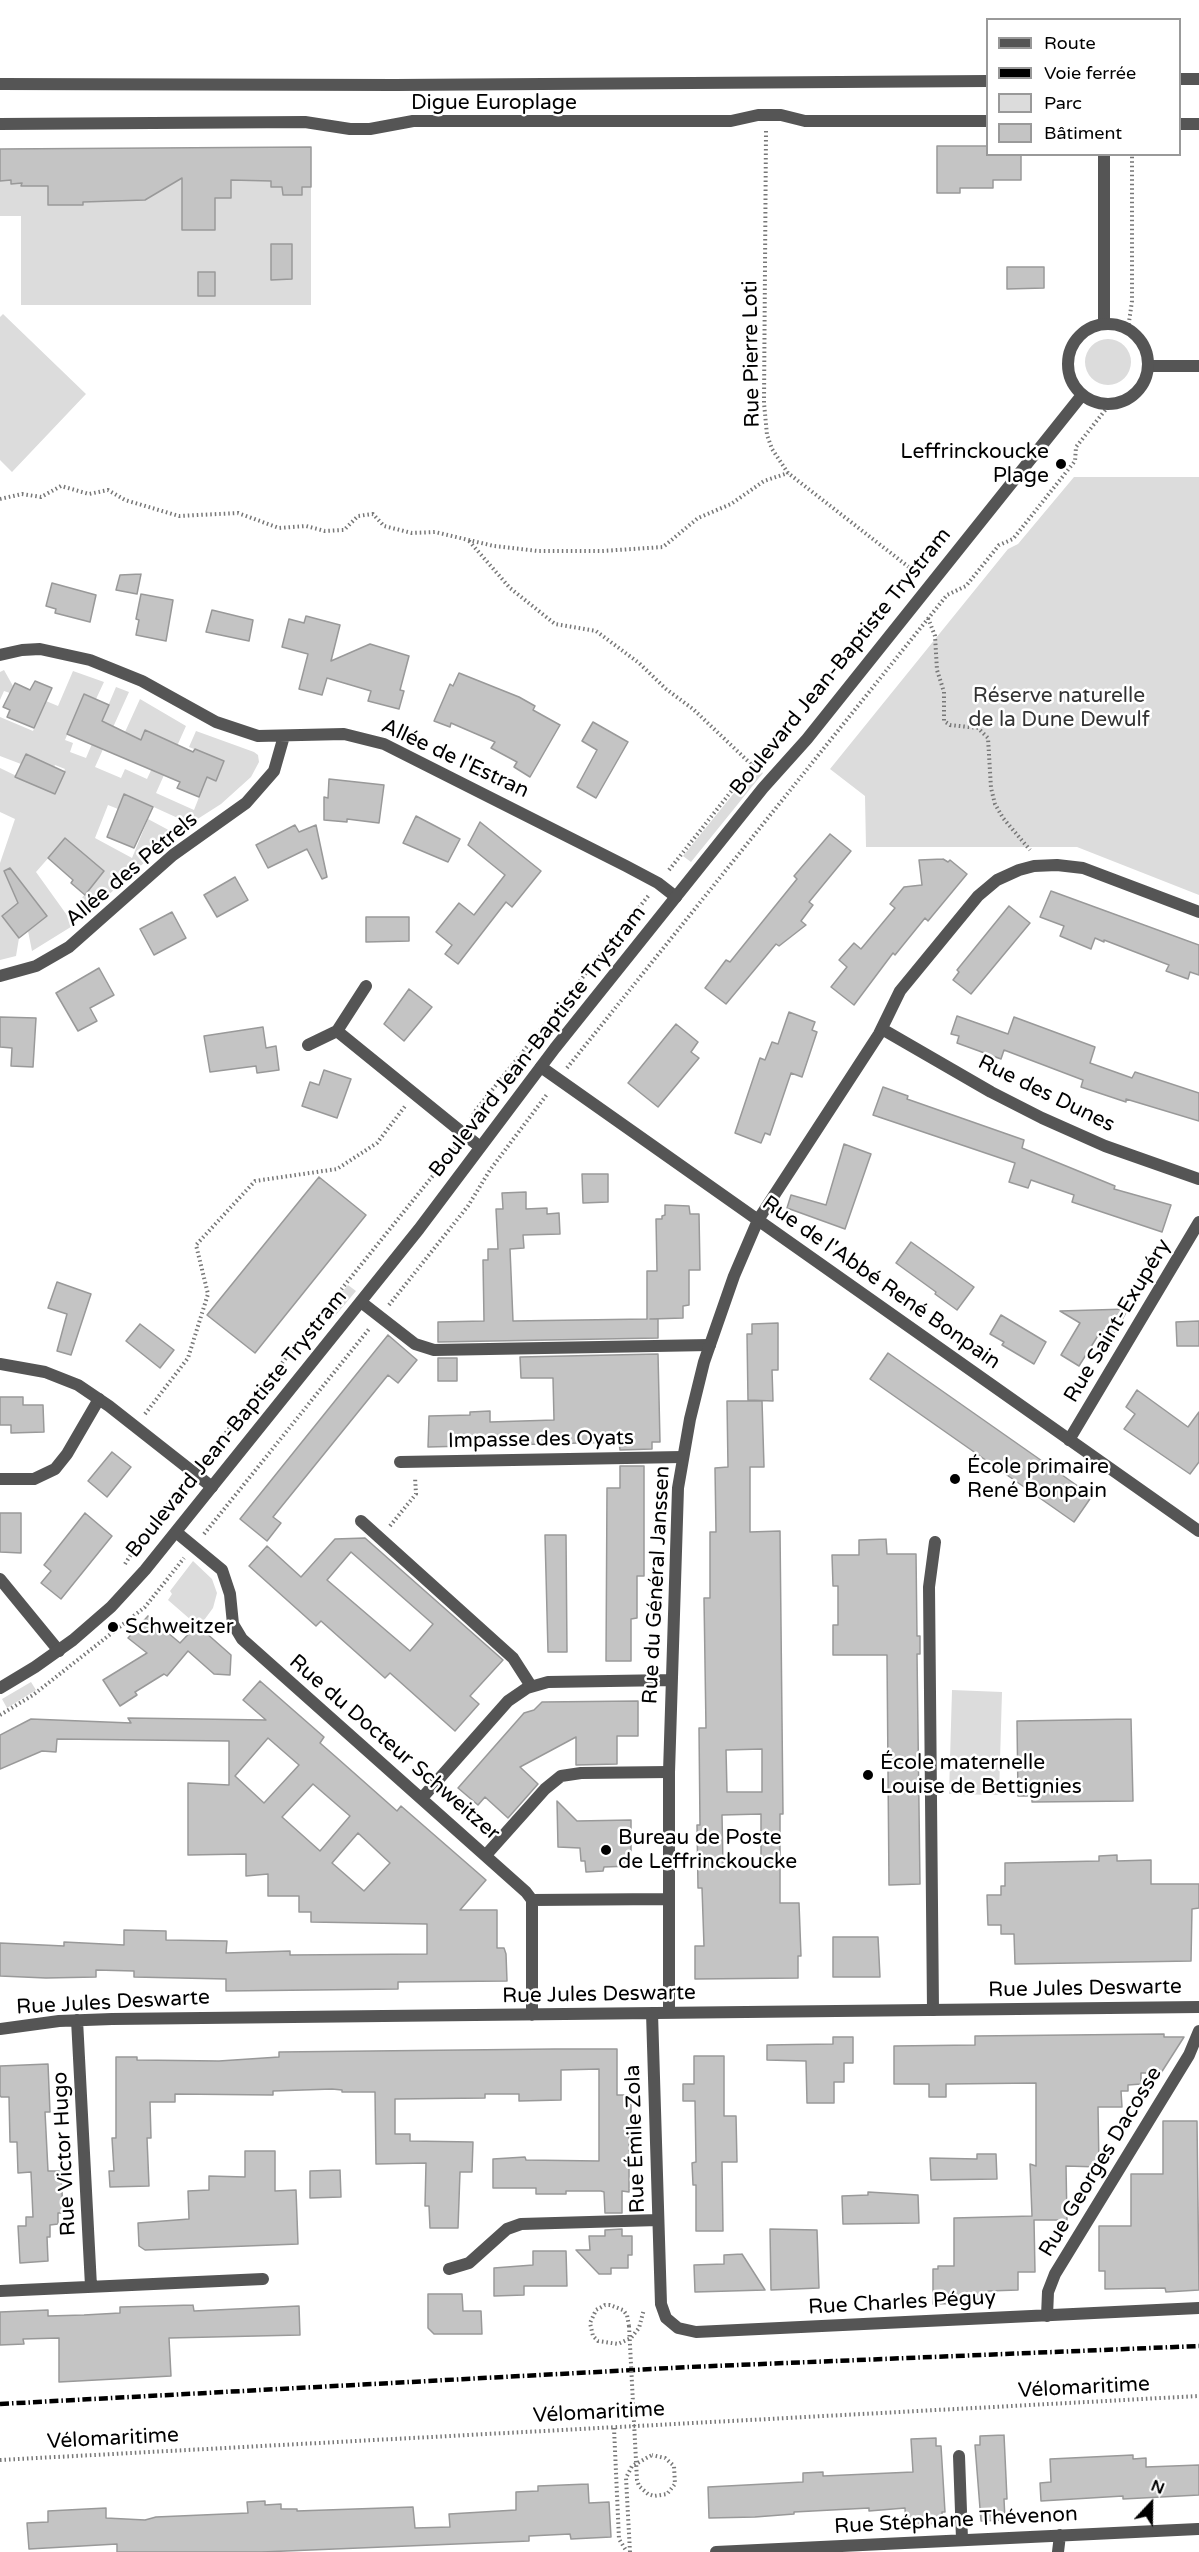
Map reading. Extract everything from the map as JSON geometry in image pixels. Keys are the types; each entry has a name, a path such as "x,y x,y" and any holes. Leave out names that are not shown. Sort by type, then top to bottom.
{"street":[{"path":"1181,79 1199,79"},
{"name":"Digue Europlage","path":"0,84 419,85 986,81"},
{"name":"Digue Europlage","path":"0,124 305,123 370,129 413,121 731,121 753,115 781,115 805,121 986,121"},
{"path":"1181,124 1199,124"},
{"path":"1104,156 1104,324"},
{"path":"1104,324 1128,329 1144,344 1149,366 1142,386 1134,396 1122,402 1110,404 1093,402 1082,395 1070,375 1070,352 1076,339 1095,326 1104,324"},
{"path":"1149,366 1199,366"},
{"name":"Boulevard Jean-Baptiste Trystram","path":"0,1688 59,1651 111,1607 134,1583 419,1229 541,1066 1082,395"},
{"name":"Allée de l'Estran","path":"0,655 30,649 50,650 82,658 141,681 216,722 258,736 344,735 384,744 635,870 676,897"},
{"name":"Allée des Pétrels","path":"0,976 36,966 69,947 173,855 246,803 274,771 284,736"},
{"path":"1042,865 1090,870 1199,912"},
{"name":"Rue du Général Janssen","path":"669,2013 667,1899 676,1512 682,1457 710,1345 734,1276 758,1220 882,1029 900,991 978,896 1004,876 1042,865"},
{"path":"308,1045 337,1031 366,986"},
{"name":"Rue des Dunes","path":"882,1029 1042,1119 1105,1146 1199,1179"},
{"path":"337,1031 480,1147"},
{"name":"Rue de l'Abbé René Bonpain","path":"541,1066 1199,1531"},
{"name":"Rue Saint-Exupéry","path":"1069,1440 1199,1222"},
{"path":"361,1302 415,1344 434,1350 710,1345"},
{"path":"0,1364 57,1376 78,1385 135,1426 212,1487"},
{"path":"0,1479 34,1479 55,1469 68,1454 99,1399"},
{"name":"Impasse des Oyats","path":"400,1462 682,1457"},
{"path":"361,1521 513,1658 531,1686"},
{"name":"Rue du Docteur Schweitzer","path":"176,1532 222,1570 230,1594 233,1624 242,1639 524,1888 532,1900"},
{"path":"933,2010 929,1587 935,1542"},
{"path":"0,1579 59,1651"},
{"path":"422,1798 508,1701 531,1686 556,1681 671,1680"},
{"path":"486,1855 545,1789 561,1776 581,1773 669,1772"},
{"path":"532,2015 532,1900 667,1899"},
{"name":"Rue Jules Deswarte","path":"0,2028 77,2020 1199,2007"},
{"name":"Rue Émile Zola","path":"652,2013 659,2264"},
{"name":"Rue Victor Hugo","path":"77,2020 91,2286"},
{"name":"Rue Georges Dacosse","path":"1047,2316 1048,2292 1055,2274 1189,2055 1199,2031"},
{"path":"449,2269 469,2263 500,2234 521,2224 658,2220"},
{"name":"Rue Charles Péguy","path":"659,2264 663,2313 672,2325 691,2332 1199,2308"},
{"path":"0,2291 263,2279"},
{"path":"959,2456 962,2539"},
{"name":"Rue Stéphane Thévenon","path":"716,2552 1198,2529"},
{"path":"1058,2552 1060,2535"}],"path":[{"name":"Rue Pierre Loti","path":"766,115 764,403 772,449 788,473 931,585"},
{"path":"1128,329 1132,301 1132,156"},
{"path":"558,1079 947,595 966,586 999,545 1013,538 1076,462 1076,447 1110,404"},
{"path":"0,499 22,494 41,497 61,486 89,494 108,490 125,500 179,516 238,513 279,528 306,526 325,531 344,530 358,516 373,514 384,526 412,532 435,532 494,546 538,551 602,551 663,546 698,518 731,504 764,481 788,473"},
{"path":"468,540 510,588 555,624 596,631 639,663 666,689 693,709 752,765"},
{"path":"919,600 935,636 937,670 944,692 944,721 950,725 978,728 988,738 991,788 995,804 1003,818 1042,865"},
{"path":"135,1426 188,1358 208,1294 196,1245 255,1180 337,1169 377,1143 414,1094"},
{"path":"380,1539 416,1494 415,1462"},
{"path":"628,2552 626,2478 632,2466 652,2456 665,2458 674,2466 677,2478 667,2494 654,2496 643,2491 639,2486 628,2320 623,2310 605,2304 592,2316 590,2329 598,2341 618,2344 631,2338 643,2320 644,2302"},
{"name":"Vélomaritime","path":"0,2460 1199,2397"},
{"path":"614,2428 619,2539 628,2552"}],"green space":[{"path":"311,147 311,305 21,305 21,216 0,216 0,149"},
{"path":"3,314 86,394 12,472 0,460 0,317"},
{"path":"1108,339 1117,340 1125,345 1130,353 1130,371 1125,379 1117,384 1108,385 1099,384 1091,379 1086,371 1085,362 1086,353 1091,345 1099,340"},
{"name":"Réserve naturelle de la Dune Dewulf","path":"1074,477 1199,477 1199,895 1077,847 866,847 865,796 830,769 1008,549 1018,544"},
{"path":"4,670 13,686 10,693 4,691 0,700 0,672"},
{"path":"73,671 104,682 96,699 84,695 65,740 73,743 70,752 86,758 116,687 129,692 95,767 121,778 125,769 147,779 165,740 145,731 141,740 125,732 140,699 186,726 156,793 194,810 207,777 215,780 223,761 189,747 196,731 254,752 258,755 259,762 251,777 221,804 196,820 180,819 125,794 118,809 108,805 95,838 132,858 148,819 176,834 85,916 76,905 104,871 65,839 36,872 74,925 32,951 28,931 19,938 16,956 0,960 0,863 15,819 0,812 0,768 54,794 65,769 55,765 54,767 26,754 21,764 0,756 0,717 33,731 46,701 58,706"},
{"path":"755,767 763,773 691,862 683,856"},
{"path":"348,1285 356,1291 335,1316 327,1310"},
{"path":"193,1561 212,1579 217,1593 213,1608 199,1627 168,1600 172,1594 170,1591"},
{"path":"31,1682 36,1690 7,1708 2,1699"},
{"path":"952,1690 1002,1692 999,1795 949,1794"}],"building":[{"path":"937,146 986,146 986,156 1021,156 1021,180 993,180 993,188 960,188 960,193 937,193"},
{"path":"311,147 311,187 302,187 302,195 283,195 282,187 271,187 271,181 231,180 231,198 215,198 215,230 182,230 182,178 145,200 83,202 83,205 48,205 48,186 21,186 22,183 11,184 11,180 0,181 0,149"},
{"path":"271,244 292,244 292,279 271,280"},
{"path":"1007,267 1044,267 1044,288 1007,289"},
{"path":"198,272 215,272 215,296 198,296"},
{"path":"141,574 137,594 116,590 120,575"},
{"path":"52,583 96,595 90,622 55,613 56,609 46,606"},
{"path":"141,594 173,600 166,641 136,635 139,620 136,619"},
{"path":"212,610 253,620 249,641 206,632"},
{"path":"306,616 340,625 331,661 370,644 409,656 400,690 404,691 399,709 368,701 371,691 327,678 322,695 299,689 308,654 282,647 289,619 304,623"},
{"path":"459,673 519,697 535,706 533,710 560,725 530,777 514,767 517,762 491,748 495,742 451,723 450,727 434,721 450,684 453,686"},
{"path":"35,681 52,688 34,728 7,717 10,710 3,707 15,683 30,690"},
{"path":"84,694 109,705 102,721 141,740 145,730 193,752 195,749 224,761 216,781 207,777 199,797 177,788 180,782 67,734"},
{"path":"593,722 628,742 596,798 577,787 597,750 582,741"},
{"path":"26,754 65,772 55,794 15,777"},
{"path":"329,779 384,785 379,823 347,819 347,822 324,820 324,797 328,798"},
{"path":"124,794 153,807 134,848 107,837"},
{"path":"416,816 460,839 448,862 403,843"},
{"path":"480,822 541,871 512,907 506,902 458,964 445,954 452,945 436,932 459,903 474,915 505,875 468,845"},
{"path":"295,825 299,832 316,825 327,877 322,879 307,849 268,868 256,845"},
{"path":"830,834 851,851 809,902 813,905 801,921 806,925 779,946 776,944 726,1004 705,988 726,960 730,962 797,879 794,876"},
{"path":"65,838 104,871 85,895 71,883 73,880 48,858"},
{"path":"943,859 948,862 950,860 967,874 928,921 925,918 895,955 893,953 854,1005 831,987 847,967 839,960 854,943 861,949 895,908 890,904 904,887 922,885 919,860"},
{"path":"10,868 47,916 19,938 2,916 18,903 4,871"},
{"path":"235,877 248,900 217,917 204,895"},
{"path":"1051,891 1199,945 1199,975 1190,972 1188,979 1166,971 1169,965 1104,940 1104,942 1095,938 1091,949 1060,936 1064,926 1040,917"},
{"path":"1009,906 1030,923 971,994 953,980 959,972 957,970"},
{"path":"172,912 186,938 154,955 140,929"},
{"path":"366,917 409,917 409,941 366,942"},
{"path":"99,968 114,995 90,1008 97,1021 78,1031 56,993"},
{"path":"409,989 432,1007 404,1041 384,1024"},
{"path":"789,1012 815,1022 812,1030 817,1032 802,1077 791,1073 770,1135 765,1133 761,1143 735,1133 760,1058 765,1060 772,1042 778,1044"},
{"path":"957,1016 1008,1034 1014,1017 1095,1047 1090,1063 1132,1078 1135,1072 1199,1093 1199,1121 1126,1099 1126,1102 1081,1087 1083,1080 1004,1050 1001,1059 957,1043 959,1036 951,1034"},
{"path":"0,1017 36,1018 33,1067 11,1066 12,1048 0,1047"},
{"path":"676,1024 698,1042 691,1052 699,1058 658,1107 628,1083"},
{"path":"263,1027 266,1048 276,1046 279,1070 257,1073 256,1066 210,1072 204,1036"},
{"path":"324,1070 351,1079 337,1118 302,1106 310,1082 319,1085"},
{"path":"883,1087 908,1096 907,1099 1024,1140 1022,1148 1115,1186 1114,1189 1171,1205 1162,1232 1072,1202 1074,1195 1031,1180 1028,1188 1009,1182 1015,1163 873,1115"},
{"path":"844,1144 871,1154 845,1229 787,1208 791,1195 826,1205"},
{"path":"582,1174 608,1174 608,1202 583,1203"},
{"path":"319,1177 366,1215 255,1353 207,1315"},
{"path":"526,1192 526,1209 547,1208 547,1214 559,1213 560,1234 523,1235 524,1248 510,1249 513,1321 647,1319 647,1271 657,1271 656,1219 662,1219 665,1215 665,1205 689,1206 690,1214 699,1214 700,1270 689,1270 689,1305 683,1306 683,1318 650,1319 658,1319 658,1338 438,1342 438,1322 484,1321 483,1260 488,1260 488,1249 498,1249 496,1209 503,1209 502,1193"},
{"path":"911,1242 974,1287 957,1310 896,1263"},
{"path":"57,1282 91,1294 71,1355 57,1351 67,1314 48,1308"},
{"path":"1128,1309 1110,1340 1099,1334 1079,1366 1061,1355 1080,1323 1060,1311"},
{"path":"1001,1315 1046,1342 1034,1364 1002,1345 1004,1342 990,1334"},
{"path":"1199,1321 1199,1346 1177,1346 1176,1322"},
{"path":"778,1323 778,1370 772,1370 773,1401 748,1400 747,1334 752,1334 752,1324"},
{"path":"140,1324 174,1350 160,1368 126,1341"},
{"path":"388,1335 417,1360 398,1383 388,1375 273,1517 281,1523 267,1541 240,1519"},
{"path":"888,1353 1092,1496 1074,1522 870,1379"},
{"path":"658,1354 660,1442 652,1442 652,1449 620,1450 619,1442 428,1447 429,1416 470,1415 470,1412 490,1411 490,1422 554,1420 553,1378 521,1378 520,1357"},
{"path":"438,1358 457,1358 457,1381 438,1381"},
{"path":"1137,1390 1188,1427 1199,1412 1199,1462 1190,1474 1124,1429 1135,1414 1126,1407"},
{"path":"0,1397 23,1397 23,1405 43,1405 44,1432 11,1433 11,1425 0,1425"},
{"path":"727,1401 762,1401 764,1467 750,1467 750,1532 780,1531 783,1814 780,1814 780,1903 799,1903 801,1956 798,1956 798,1978 695,1979 695,1946 704,1946 702,1888 698,1888 697,1825 700,1825 699,1728 706,1728 704,1598 710,1598 710,1532 716,1532 715,1468 728,1467","holes":["762,1749 762,1792 727,1792 726,1750","761,1814 761,1866 723,1866 722,1815"]},
{"path":"112,1452 131,1467 107,1497 88,1481"},
{"path":"620,1466 644,1466 644,1576 637,1576 637,1618 631,1619 631,1661 606,1661 607,1488 620,1488"},
{"path":"0,1513 21,1513 21,1553 0,1552"},
{"path":"85,1513 112,1536 61,1599 41,1583 51,1571 44,1565"},
{"path":"545,1535 566,1535 567,1652 548,1652"},
{"path":"365,1538 503,1660 470,1696 479,1704 455,1731 390,1673 385,1678 321,1621 316,1626 249,1566 267,1546 301,1577 335,1539","holes":["351,1552 433,1624 410,1651 327,1580"]},
{"path":"886,1539 887,1554 916,1554 917,1636 920,1636 920,1654 917,1654 920,1884 889,1885 887,1655 833,1655 833,1625 838,1625 838,1586 833,1586 832,1555 859,1555 859,1540"},
{"path":"148,1616 180,1643 197,1625 231,1655 230,1675 214,1674 188,1651 167,1676 164,1674 135,1692 137,1695 120,1706 103,1680 147,1653 128,1638"},
{"path":"260,1681 324,1737 320,1743 397,1811 401,1806 486,1880 460,1910 497,1910 497,1948 504,1948 506,1954 507,1981 398,1982 398,1989 226,1991 226,1979 134,1977 134,1971 96,1970 96,1977 0,1976 0,1943 64,1946 64,1942 124,1945 124,1930 166,1931 166,1940 227,1941 226,1953 290,1951 290,1955 427,1954 427,1924 311,1922 311,1912 299,1912 299,1896 268,1896 268,1874 246,1876 246,1854 188,1855 188,1783 229,1785 229,1741 57,1739 56,1752 42,1751 0,1769 0,1735 31,1719 131,1723 128,1718 266,1720 243,1700","holes":["268,1738 299,1765 264,1803 235,1776","313,1784 350,1816 320,1851 282,1817","358,1833 390,1863 364,1891 332,1863"]},
{"path":"638,1701 638,1736 617,1736 617,1764 576,1765 576,1737 520,1767 538,1784 508,1818 485,1797 478,1805 458,1788 524,1713 534,1710 542,1702"},
{"path":"1131,1719 1133,1801 1032,1802 1032,1796 1018,1796 1017,1721"},
{"name":"Bureau de Poste de Leffrinckoucke","path":"557,1801 577,1821 631,1820 631,1866 604,1867 603,1871 586,1872 585,1861 581,1861 580,1848 558,1847"},
{"path":"1117,1855 1117,1861 1151,1860 1151,1884 1199,1884 1199,1908 1192,1909 1191,1961 1015,1964 1014,1934 1001,1934 1001,1925 988,1925 987,1895 1001,1895 1001,1886 1005,1886 1005,1863 1099,1861 1099,1856"},
{"path":"833,1937 878,1937 880,1977 833,1977"},
{"path":"1164,2034 1164,2037 1184,2037 1161,2073 1141,2073 1141,2084 1128,2085 1128,2091 1121,2091 1122,2107 1098,2107 1099,2167 1066,2166 1067,2220 1034,2220 1035,2272 1018,2272 1018,2290 988,2291 988,2299 977,2299 977,2303 933,2304 933,2269 938,2269 938,2266 954,2266 954,2218 1032,2216 1030,2164 1036,2166 1036,2083 946,2084 946,2097 929,2097 929,2084 894,2084 894,2046 975,2045 975,2036"},
{"path":"833,2037 853,2037 853,2063 844,2063 844,2082 834,2082 834,2103 807,2103 806,2061 767,2060 767,2045 833,2044"},
{"path":"617,2049 617,2095 631,2095 629,2192 622,2191 622,2213 605,2213 604,2192 601,2191 536,2194 536,2188 493,2188 493,2159 525,2157 526,2160 599,2161 599,2069 561,2070 561,2100 519,2101 519,2094 485,2094 485,2098 395,2099 395,2134 410,2134 410,2141 473,2142 472,2172 460,2172 458,2228 430,2228 429,2206 425,2206 426,2163 376,2164 375,2092 342,2092 342,2090 332,2089 273,2091 273,2095 175,2094 175,2102 150,2102 151,2138 147,2138 149,2186 110,2187 109,2171 114,2171 112,2138 116,2138 116,2057 137,2057 137,2060 219,2061 279,2057 279,2052"},
{"path":"694,2056 724,2056 724,2116 736,2116 737,2162 722,2162 723,2231 696,2231 696,2185 693,2185 692,2163 696,2162 695,2101 683,2101 683,2084 694,2084"},
{"path":"48,2064 50,2112 45,2112 48,2171 61,2171 63,2213 58,2213 58,2224 50,2225 50,2237 47,2237 48,2261 20,2263 18,2226 26,2226 26,2217 33,2217 31,2172 18,2173 17,2142 10,2142 9,2097 0,2095 0,2066"},
{"path":"1163,2121 1197,2121 1199,2290 1166,2292 1165,2288 1105,2289 1105,2271 1099,2271 1099,2226 1131,2226 1131,2174 1163,2174"},
{"path":"245,2151 275,2151 275,2191 296,2190 298,2244 145,2250 139,2246 138,2223 189,2219 188,2191 209,2190 209,2176 245,2177"},
{"path":"977,2154 996,2154 997,2179 931,2180 930,2158 977,2159"},
{"path":"340,2170 341,2197 310,2198 310,2171"},
{"path":"868,2192 918,2195 919,2223 843,2224 842,2196 868,2195"},
{"path":"622,2229 622,2236 632,2236 632,2255 628,2255 628,2268 611,2268 611,2274 599,2274 576,2250 590,2250 589,2236 605,2236 605,2230"},
{"path":"770,2229 817,2230 819,2288 771,2290"},
{"path":"533,2251 566,2251 567,2286 524,2286 524,2295 494,2296 494,2268 533,2265"},
{"path":"742,2254 765,2290 695,2292 694,2265 724,2264 724,2255"},
{"path":"428,2294 462,2294 463,2311 481,2311 482,2334 434,2334 428,2328"},
{"path":"193,2305 194,2311 299,2306 300,2335 169,2338 171,2376 59,2382 59,2338 23,2339 24,2344 0,2345 0,2312 48,2310 48,2316 84,2315 120,2313 120,2307"},
{"path":"1004,2435 1007,2499 1004,2499 1005,2520 981,2521 975,2445 980,2445 980,2436"},
{"path":"936,2438 936,2446 941,2446 945,2512 942,2512 943,2523 906,2525 905,2508 869,2511 869,2508 794,2512 794,2514 755,2517 709,2518 708,2487 803,2482 803,2473 823,2472 823,2476 913,2472 911,2439"},
{"path":"1133,2455 1133,2459 1146,2458 1146,2467 1199,2465 1199,2495 1123,2499 1123,2496 1041,2501 1040,2483 1051,2482 1050,2459"},
{"path":"588,2484 589,2503 609,2502 611,2537 571,2539 570,2534 529,2536 529,2541 262,2552 117,2552 117,2544 29,2549 27,2523 48,2522 48,2511 106,2508 106,2518 145,2520 156,2517 248,2513 247,2502 265,2501 265,2505 281,2504 281,2509 297,2509 297,2511 413,2507 415,2528 450,2527 449,2514 516,2510 516,2492 538,2491 538,2486"}],"railway":[{"path":"0,2404 689,2367 1199,2346"}],"place":[{"name":"Leffrinckoucke Plage","path":"1061,464"},
{"name":"École primaire René Bonpain","path":"955,1479"},
{"name":"Schweitzer","path":"113,1627"},
{"name":"École maternelle Louise de Bettignies","path":"868,1775"},
{"name":"Bureau de Poste de Leffrinckoucke","path":"606,1850"}]}
